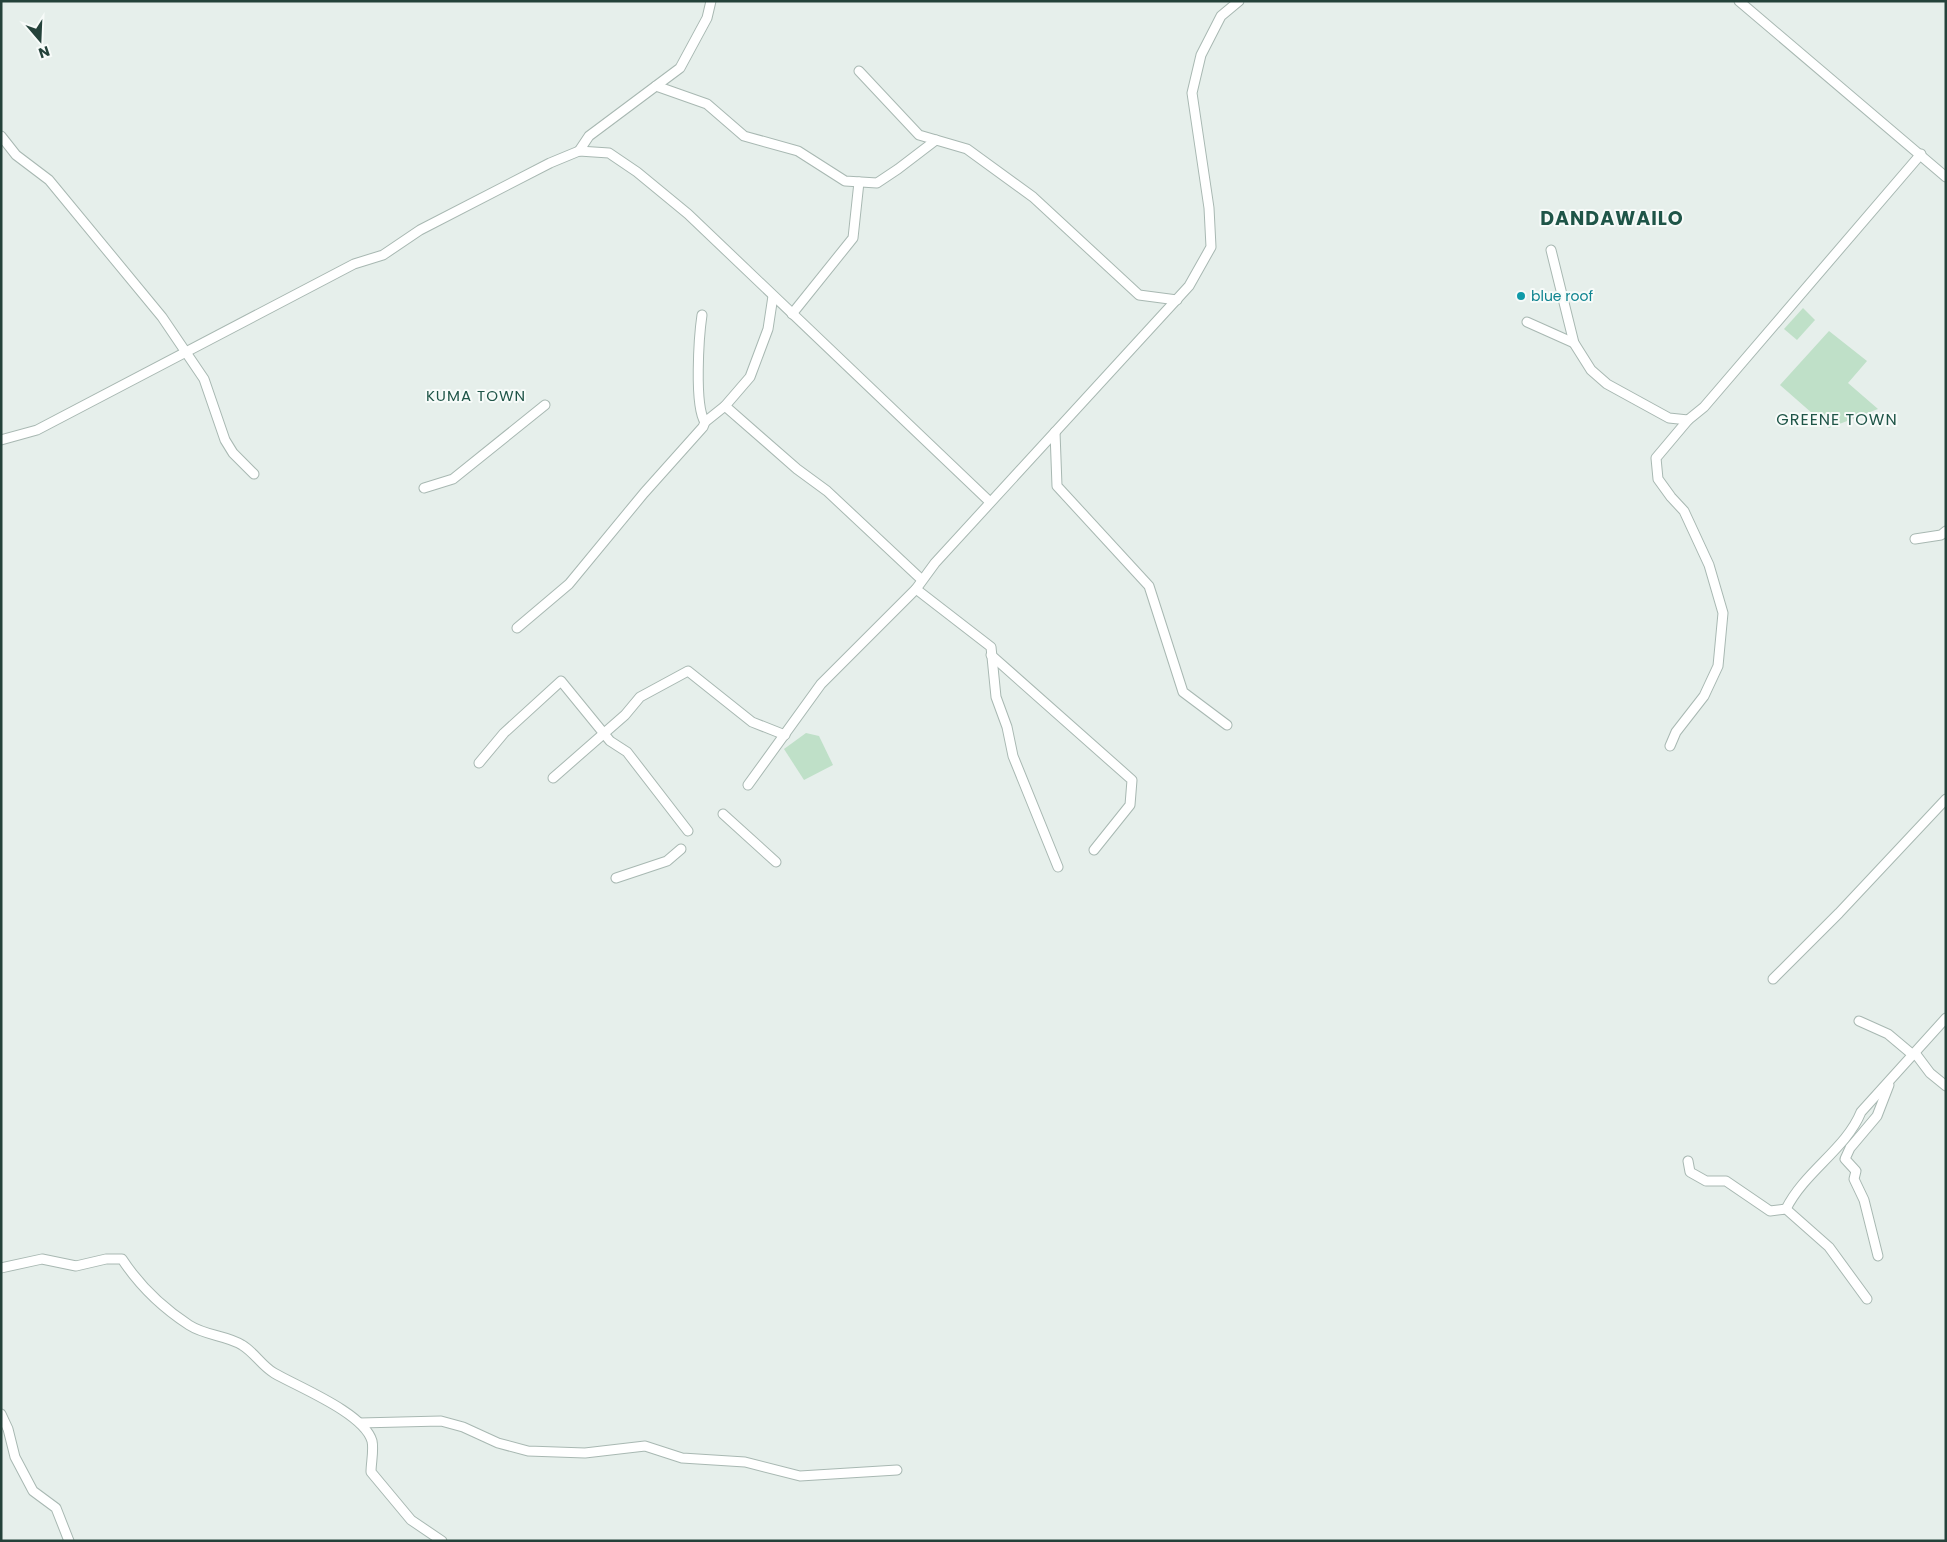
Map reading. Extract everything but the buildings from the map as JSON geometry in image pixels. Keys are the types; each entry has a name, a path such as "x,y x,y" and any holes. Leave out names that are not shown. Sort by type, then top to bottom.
{"street":[{"path":"579,151 589,136 680,68 707,18 711,1"},
{"path":"748,785 821,684 916,589 935,563 1189,286 1211,247 1209,208 1192,93 1201,55 1221,16 1239,1"},
{"path":"1739,1 1946,177"},
{"path":"859,71 919,135 967,149 1033,196 1140,295 1177,300"},
{"path":"656,86 707,104 744,136 798,152 845,181 877,183 936,140"},
{"path":"1,136 16,155 49,180 162,317 204,379 229,447 254,474"},
{"path":"1,440 37,430 354,264 383,255 420,230 550,163 579,151 609,153 637,172 688,214 990,502"},
{"path":"1670,746 1676,732 1704,696 1718,666 1723,613 1709,565 1684,511 1658,479 1656,458 1688,420 1704,407 1921,154"},
{"path":"792,314 854,238 859,182"},
{"path":"1551,250 1574,343 1591,370 1607,384 1669,418 1688,420"},
{"path":"517,628 569,584 644,493 703,427 705,422 725,406 750,377 768,329 773,296"},
{"path":"702,315 699,332 699,400 700,415 705,422"},
{"path":"1527,322 1574,343"},
{"path":"424,488 454,480 545,405"},
{"path":"725,406 797,469 827,491 922,580"},
{"path":"1056,432 1057,486 1149,586 1183,692 1227,725"},
{"path":"1915,539 1941,535 1946,531"},
{"path":"916,589 991,647 996,697 1007,727 1013,756 1058,867"},
{"path":"991,655 1132,780 1130,806 1094,850"},
{"path":"553,778 625,715 640,697 688,671 752,722 785,735"},
{"path":"479,763 504,732 561,681 610,741 627,752 688,831"},
{"path":"1773,979 1839,913 1946,799"},
{"path":"723,814 776,862"},
{"path":"616,878 667,861 681,849"},
{"path":"1786,1209 1794,1192 1855,1127 1861,1112 1946,1018"},
{"path":"1859,1021 1888,1034 1914,1054 1930,1073 1946,1086"},
{"path":"1878,1256 1864,1200 1854,1179 1856,1171 1845,1159 1850,1148 1877,1116 1891,1080"},
{"path":"1688,1161 1690,1172 1706,1181 1726,1181 1770,1211 1786,1209 1829,1248 1867,1299"},
{"path":"1,1268 42,1259 76,1266 106,1259 122,1259 138,1282 189,1325 206,1334 226,1338 243,1345 272,1372 306,1388 360,1423 372,1441 371,1472 411,1520 442,1541"},
{"path":"1,1414 8,1428 15,1456 33,1491 56,1508 69,1541"},
{"path":"360,1423 440,1421 463,1427 498,1443 528,1451 585,1453 645,1446 682,1458 746,1462 800,1476 897,1470"}],"green space":[{"path":"1803,308 1815,320 1797,340 1784,329"},
{"path":"1829,331 1867,361 1848,383 1878,409 1829,428 1780,385"},
{"path":"806,733 819,736 833,765 804,780 784,749"}],"place":[{"name":"blue roof","path":"1521,296"}],"district":[{"name":"DANDAWAILO","path":"1612,218"},
{"name":"KUMA TOWN","path":"476,395"},
{"name":"GREENE TOWN","path":"1837,419"}]}
